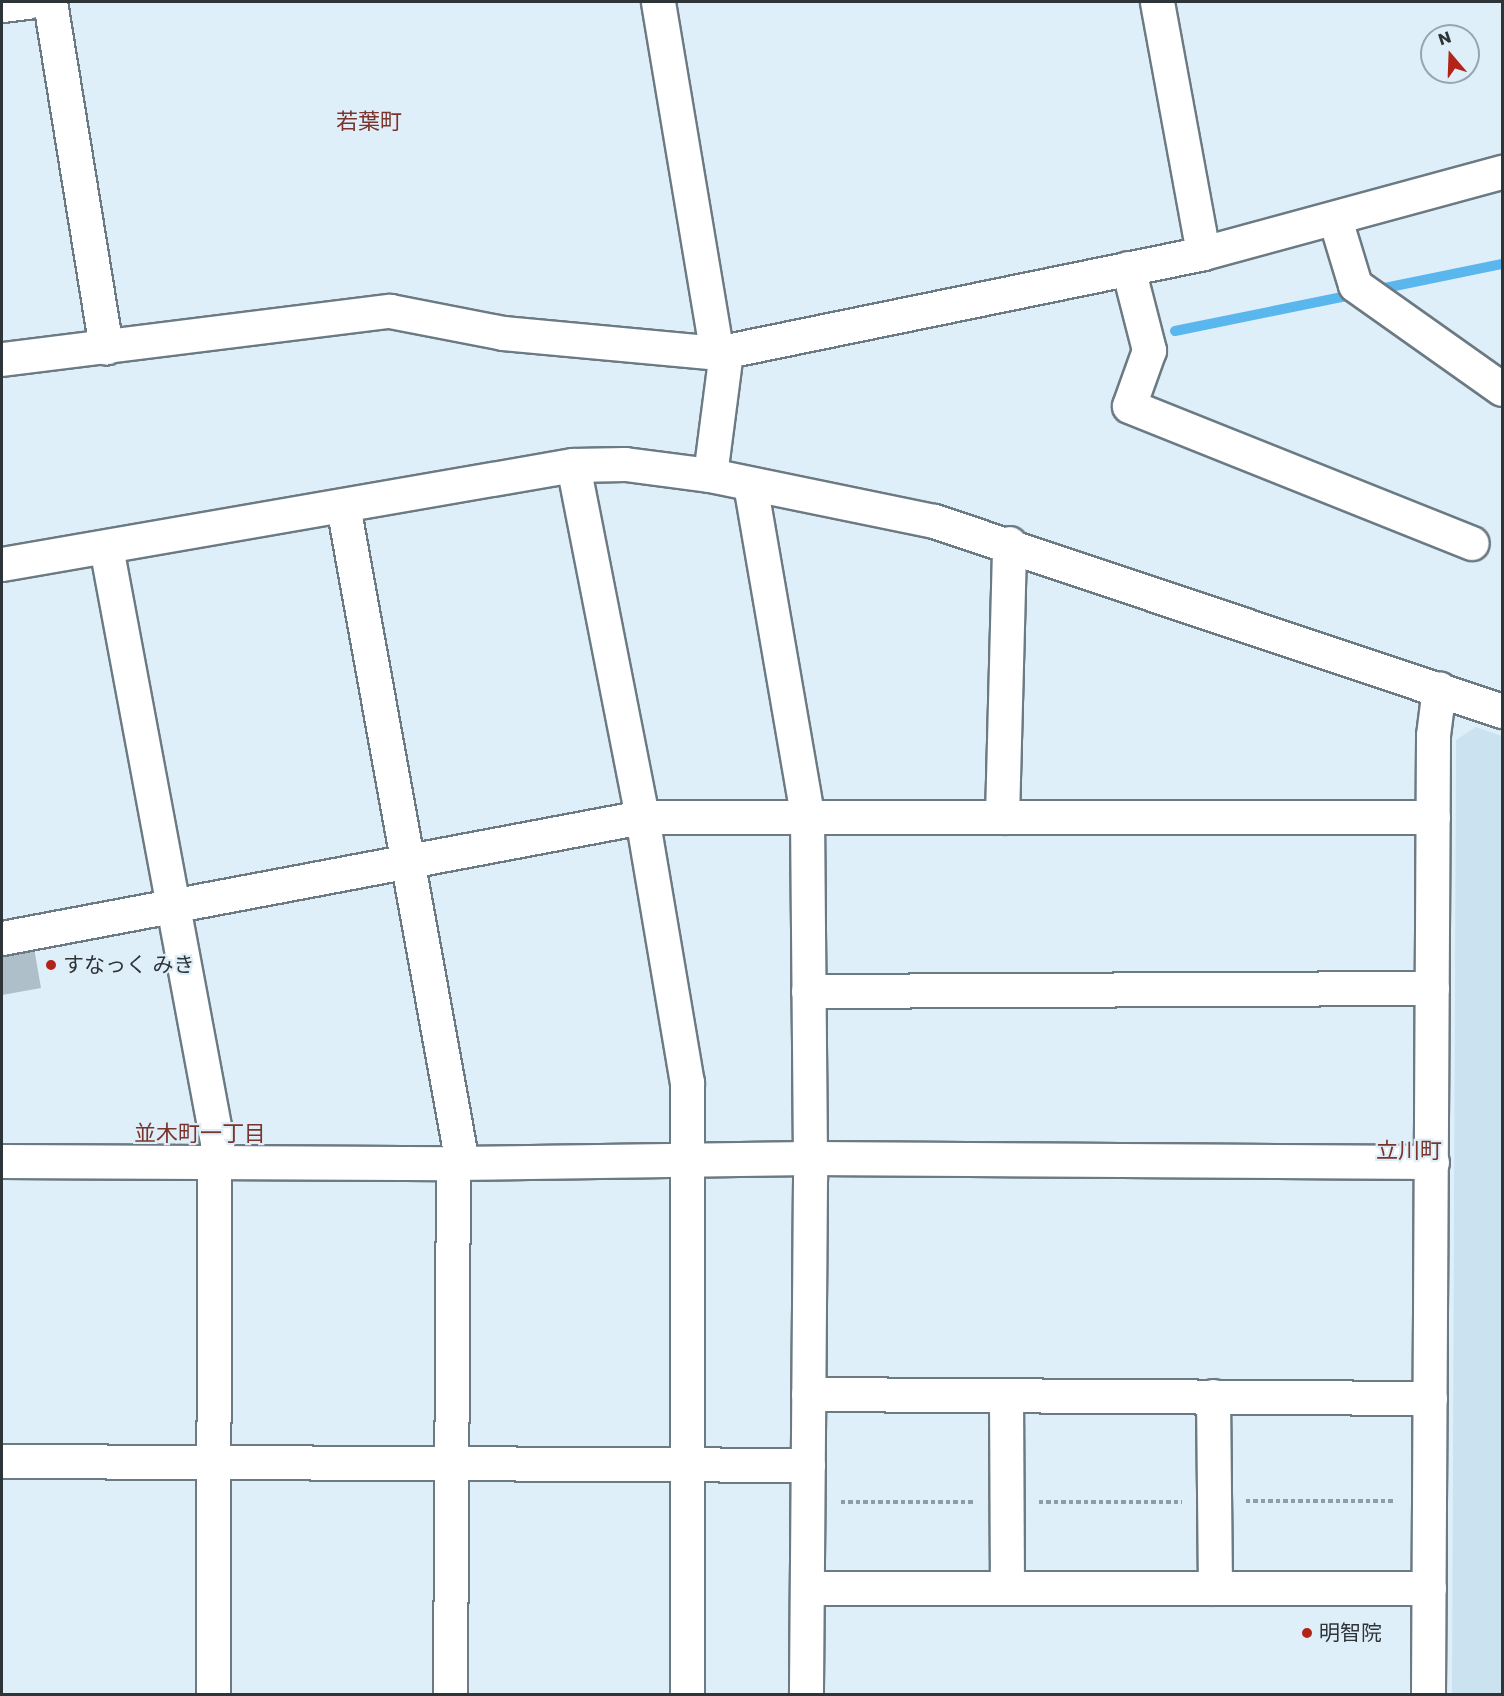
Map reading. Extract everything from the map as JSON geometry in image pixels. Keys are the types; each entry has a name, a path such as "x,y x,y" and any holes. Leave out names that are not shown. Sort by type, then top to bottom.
{"street":[{"path":"2,5 28,2"},
{"path":"50,2 106,347"},
{"path":"658,2 721,352 711,476"},
{"path":"1157,2 1203,253"},
{"path":"2,359 390,310 503,333 721,352 1203,253 1503,172"},
{"path":"1335,219 1366,293 1503,390"},
{"path":"1128,268 1149,350 1129,406 1472,543"},
{"path":"2,564 573,465 625,464 711,476 934,521 1009,543 1503,711"},
{"path":"573,465 642,817 687,1082 689,1160 687,1695"},
{"path":"750,484 807,815 809,1158 806,1695"},
{"path":"343,506 407,862 457,1163 450,1463 450,1695"},
{"path":"1002,817 1009,543"},
{"path":"106,547 217,1142 215,1162 213,1695"},
{"path":"1428,1695 1433,735 1439,688"},
{"path":"2,938 642,817 807,815 1433,817"},
{"path":"808,991 1432,988"},
{"path":"2,1161 457,1163 809,1158 1432,1162"},
{"path":"808,1394 1430,1398"},
{"path":"1006,1395 1007,1588"},
{"path":"1213,1396 1215,1587"},
{"path":"2,1461 808,1465"},
{"path":"807,1588 1429,1588"}],"path":[{"path":"807,1503 1430,1500"}],"shaded area":[{"path":"1476,727 1502,736 1502,1694 1452,1694 1456,740"}],"building":[{"path":"33,942 41,988 2,995 2,947"}],"waterway":[{"path":"1375,290 1502,264"},
{"path":"1175,331 1357,294"}],"place":[{"name":"すなっく みき","path":"51,965"},
{"name":"明智院","path":"1307,1633"}],"district":[{"name":"若葉町","path":"369,122"},
{"name":"並木町一丁目","path":"200,1134"},
{"name":"立川町","path":"1409,1151"}]}
